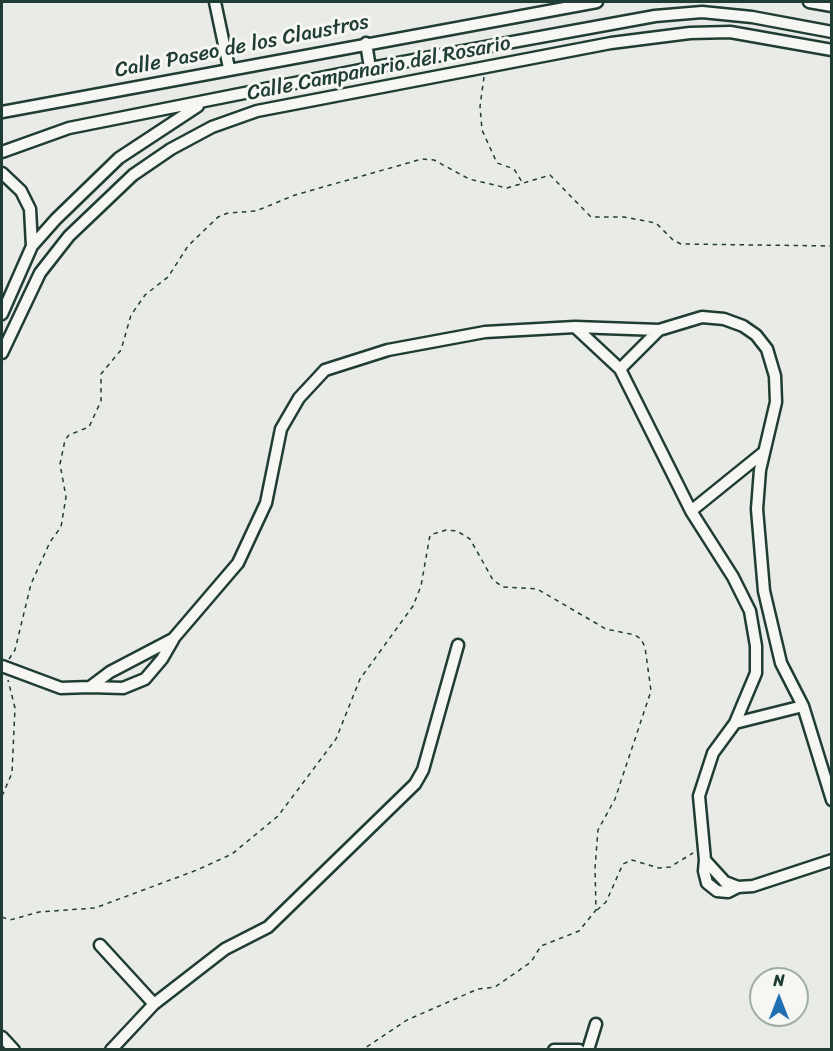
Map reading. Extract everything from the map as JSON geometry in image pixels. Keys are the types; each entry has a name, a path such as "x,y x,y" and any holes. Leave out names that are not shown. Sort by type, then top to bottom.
{"street":[{"path":"215,2 230,68"},
{"name":"Calle Paseo de los Claustros","path":"2,112 230,68 597,2"},
{"path":"809,2 831,6"},
{"path":"2,152 69,128 370,68 655,16 702,12 752,17 831,32"},
{"name":"Calle Campanario del Rosario","path":"2,353 40,273 69,236 133,175 171,149 212,127 257,111 611,43 690,33 730,32 831,50"},
{"path":"366,43 370,68"},
{"path":"2,314 32,246 56,219 119,158 207,101"},
{"path":"2,173 21,191 30,209 32,246"},
{"path":"3,667 61,688 123,688 145,679 162,659 173,639 238,563 266,503 280,429 299,398 325,370 388,350 485,332 575,327 659,330 702,317 733,323 756,335 767,349 775,375 776,402 759,470 757,508 764,591 781,663 803,706 831,800"},
{"path":"575,327 620,369 691,511 733,577 750,611 756,646 756,673 735,723 713,753 699,796 704,855 725,882 738,887 753,886 831,860"},
{"path":"620,369 659,330"},
{"path":"691,511 764,453"},
{"path":"90,687 110,672 173,639"},
{"path":"111,1050 154,1004 225,949 268,927 415,783 423,771 458,645"},
{"path":"735,723 803,706"},
{"path":"100,945 154,1004"},
{"path":"588,1050 596,1024"},
{"path":"2,1038 14,1050"},
{"path":"554,1050 579,1050"}],"path":[{"path":"485,68 480,106 482,130 496,163 514,169 522,183"},
{"path":"2,796 12,773 15,708 3,667 15,650 31,584 50,542 61,527 66,496 60,464 65,440 69,435 89,427 101,401 101,374 121,350 131,315 145,295 168,277 188,246 218,218 228,213 256,211 295,195 423,159 434,160 469,179 507,188 550,175 591,217 624,217 656,223 673,240 681,244 831,246"},
{"path":"596,910 606,902 623,864 632,860 659,868 670,867 687,856 704,855"},
{"path":"303,1050 316,1047 321,1050"}]}
